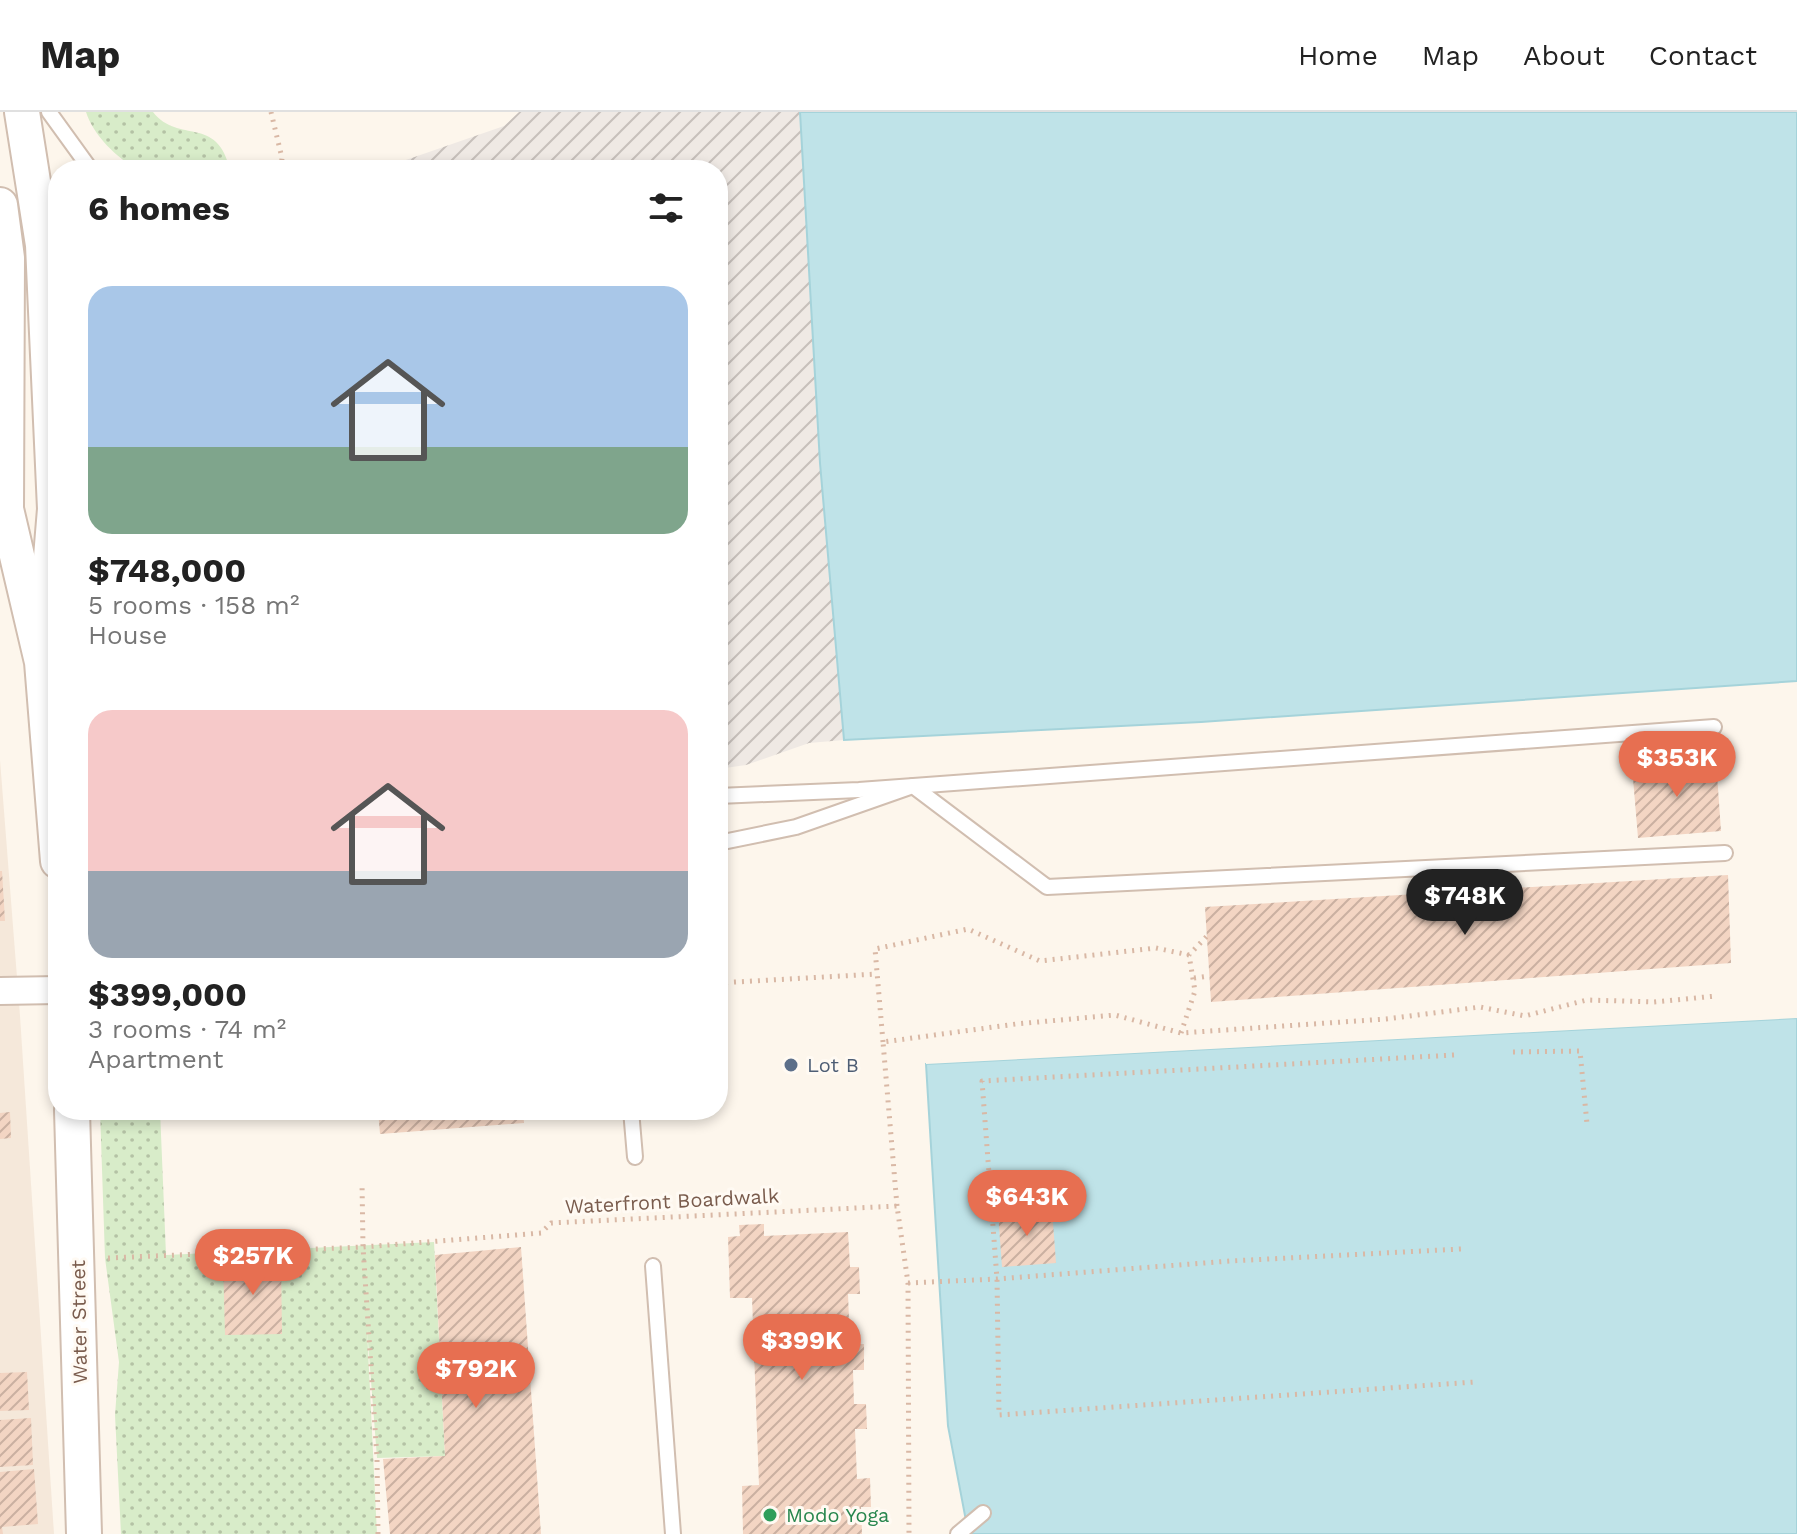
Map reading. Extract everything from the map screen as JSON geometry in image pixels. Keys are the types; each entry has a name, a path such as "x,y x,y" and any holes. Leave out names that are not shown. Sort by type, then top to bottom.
{"street":[{"path":"22,112 48,231"},
{"path":"0,205 6,509 42,662 48,737"},
{"path":"3,258 48,246"},
{"path":"42,662 48,591"},
{"path":"0,991 48,990"},
{"name":"Water Street","path":"72,1120 84,1534"}],"lane":[{"path":"49,112 84,160"},
{"path":"728,795 913,786 1714,727"},
{"path":"728,841 796,827 913,786"},
{"path":"913,786 1047,887 1725,853"},
{"path":"632,1120 635,1157"},
{"path":"653,1266 673,1534"},
{"path":"958,1534 983,1513"}],"path":[{"path":"271,112 282,160"},
{"path":"909,1534 908,1283 897,1206 875,949 968,929 1040,961 1156,948 1189,955"},
{"path":"1189,955 1207,936"},
{"path":"1181,1033 1195,991 1189,955"},
{"path":"728,982 877,974"},
{"path":"1194,978 1209,976"},
{"path":"883,1042 1016,1024 1115,1015 1181,1033 1386,1019 1480,1007 1525,1016 1587,1000 1654,1002 1716,996"},
{"path":"1513,1052 1580,1051 1587,1124"},
{"path":"1454,1055 982,1081 997,1279 999,1415 1475,1382"},
{"path":"362,1183 363,1247 377,1458 378,1534"},
{"name":"Waterfront Boardwalk","path":"78,1259 363,1247 541,1233 551,1223 897,1206"},
{"path":"908,1283 1461,1249"}],"shaded area":[{"path":"519,112 801,112 844,740 809,743 746,765 728,768 728,160 406,160 504,126"},
{"path":"0,760 20,1016 54,1534 0,1534"}],"green space":[{"path":"86,112 153,112 174,127 207,136 216,142 226,160 123,160 107,145"},
{"path":"100,1120 160,1120 166,1255 434,1242 445,1456 377,1458 367,1329 377,1534 121,1534 115,1415 119,1362 105,1258"}],"water":[{"path":"800,112 1797,112 1797,681 1201,722 844,740 820,463"},
{"path":"1797,1018 1797,1534 973,1534 967,1526 948,1426 926,1064"}],"pier":[{"path":"1797,1014 1797,1018 926,1064 926,1060"}],"building":[{"path":"1716,760 1721,831 1638,838 1632,766"},
{"path":"2,871 5,921 0,921"},
{"path":"1728,875 1731,963 1211,1002 1205,907"},
{"path":"10,1112 11,1138 0,1139 0,1113"},
{"path":"379,1120 524,1120 524,1123 380,1134"},
{"path":"1052,1209 1056,1263 1002,1267 998,1213"},
{"path":"764,1224 764,1236 848,1232 850,1267 859,1267 860,1294 848,1294 850,1344 864,1344 864,1370 853,1370 854,1404 866,1404 867,1429 855,1429 857,1479 870,1478 871,1507 861,1507 862,1534 743,1534 742,1486 759,1485 752,1298 730,1298 728,1237 740,1236 739,1225"},
{"path":"521,1247 541,1534 390,1534 383,1459 445,1456 435,1255"},
{"path":"281,1258 282,1334 225,1335 223,1260"},
{"path":"27,1372 29,1410 0,1411 0,1373"},
{"path":"31,1418 33,1465 0,1467 0,1420"},
{"path":"34,1469 38,1524 2,1527 3,1534 0,1534 0,1472"}],"place":[{"name":"Lot B","path":"791,1065"},
{"name":"Modo Yoga","path":"770,1515"}]}
